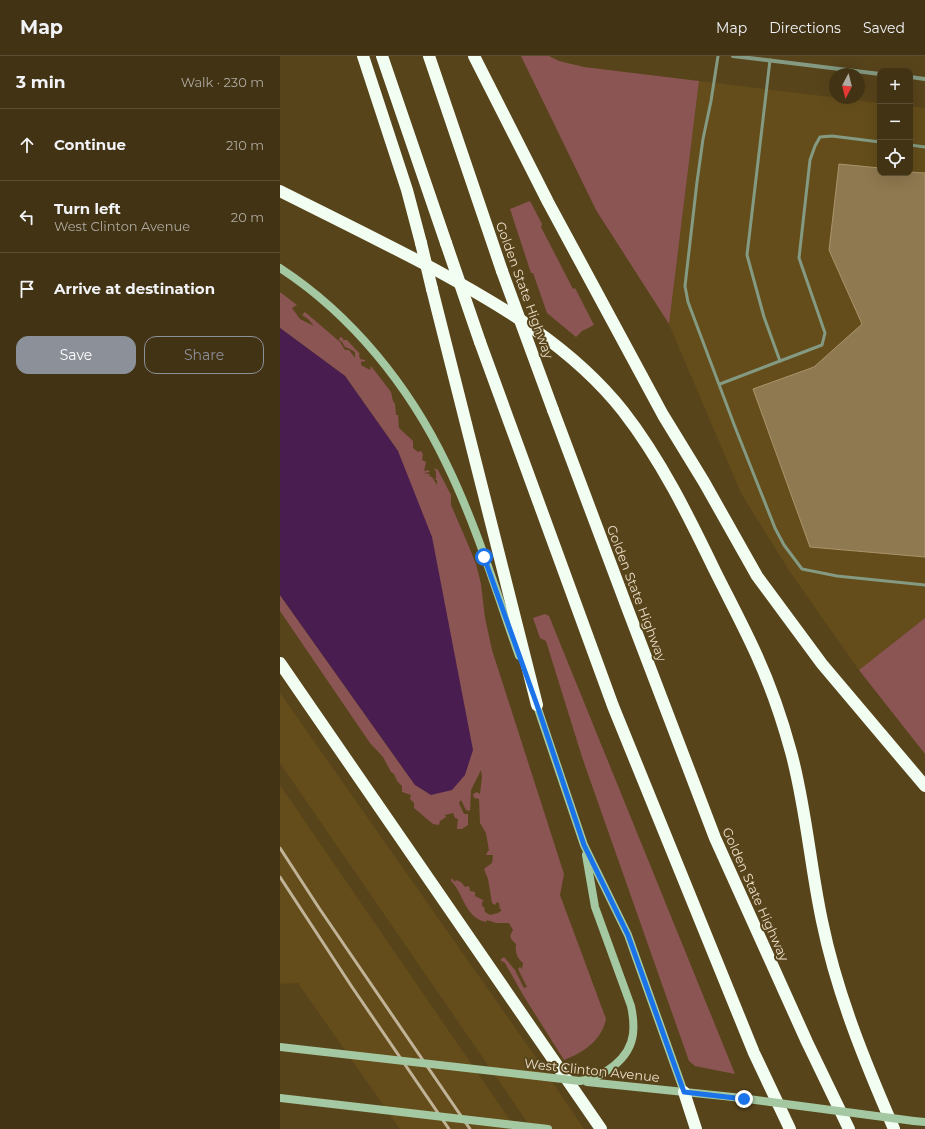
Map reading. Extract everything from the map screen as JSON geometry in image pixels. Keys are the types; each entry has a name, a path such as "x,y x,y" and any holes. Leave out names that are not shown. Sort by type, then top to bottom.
{"highway":[{"path":"363,56 407,190 537,705"},
{"path":"382,56 480,342 613,706 754,1053 790,1129"},
{"name":"Golden State Highway","path":"429,56 502,271 715,838 807,1042 849,1129"},
{"path":"474,56 548,202 652,395 757,576 822,664 925,786"},
{"path":"280,191 392,247 482,295 550,340 569,356 612,398 652,451 679,498 758,656 776,704 791,753 802,801 822,922 834,970 851,1023 870,1074 894,1129"},
{"path":"280,663 601,1129"},
{"path":"684,1092 696,1129"}],"main road":[{"path":"280,268 308,289 353,329 399,384 428,429 446,463 470,518 537,705 584,845 628,935 684,1092"},
{"path":"580,1081 600,1076 610,1070 619,1061 628,1048 633,1035 631,1006 595,907 584,845"},
{"name":"West Clinton Avenue","path":"280,1047 733,1097 925,1122"},
{"path":"280,1098 548,1129"}],"street":[{"path":"733,56 877,74"},
{"path":"913,77 925,79"}],"lane":[{"path":"718,56 703,139 685,286 688,302 774,528 784,545 802,569 837,576 925,585"},
{"path":"770,60 748,255 764,317 780,361"},
{"path":"720,384 822,345 825,333 799,258 810,160 820,137 832,136 877,142"},
{"path":"913,146 925,147"}],"shaded area":[{"path":"521,56 549,56 559,61 584,67 699,81 669,324 596,210"},
{"path":"699,81 829,97 829,104 865,104 865,101 877,103 877,176 913,176 913,106 925,108 925,618 859,670 790,572 741,493 669,324"},
{"path":"530,201 542,224 541,227 573,289 575,288 594,325 582,331 576,337 547,313 533,273 531,273 510,209"},
{"path":"280,292 297,305 292,308 300,319 314,326 302,315 305,312 340,342 345,350 349,350 355,358 355,352 345,347 339,340 340,337 343,338 343,340 347,340 360,354 360,359 365,360 361,362 361,365 370,370 371,366 391,392 395,404 396,415 398,415 399,428 413,441 413,448 418,452 421,451 423,454 422,460 426,462 424,471 428,470 430,472 424,473 429,474 437,485 437,480 434,479 437,478 434,468 438,470 451,495 451,505 476,564 481,584 485,618 492,650 564,874 560,895 606,1019 604,1027 591,1045 578,1054 564,1060 523,995 505,963 500,960 504,957 515,970 524,988 527,987 518,969 520,967 522,969 523,963 516,952 516,944 510,936 513,930 509,923 496,923 487,920 486,922 479,920 469,911 451,881 452,878 455,882 456,880 461,882 465,887 469,886 470,891 475,892 475,896 484,901 482,902 482,906 484,907 485,912 490,915 498,913 502,910 500,909 499,903 497,902 495,905 492,903 488,879 484,869 492,863 493,855 486,855 489,851 486,833 480,823 479,799 474,798 473,794 477,792 480,794 482,777 481,770 471,790 470,811 466,810 461,800 459,803 464,814 468,814 468,825 462,829 457,829 458,819 455,818 453,813 445,815 446,817 440,821 439,825 433,824 414,808 414,803 410,799 411,795 402,792 402,786 391,772 383,757 370,743 280,611 280,595 415,785 398,451 345,376 280,328"},
{"path":"280,328 345,376 398,451 432,537 473,750 465,775 452,790 431,795 415,785 280,595"},
{"path":"545,614 549,616 735,1074 695,1066 689,1061 582,757 546,641 540,638 533,618"},
{"path":"925,618 925,754 859,670"},
{"path":"280,693 537,1059 584,1129 532,1129 280,763"},
{"path":"280,785 516,1129 400,1129 298,983 280,984"}],"building":[{"path":"839,164 877,168 877,176 913,176 913,172 925,173 925,557 810,547 753,389 814,367 862,324 829,250"}],"railway":[{"path":"280,848 319,908 470,1129"},
{"path":"280,877 352,987 449,1129"}],"route":[{"path":"484,557 537,705 584,845 628,935 684,1092 744,1099"}]}
